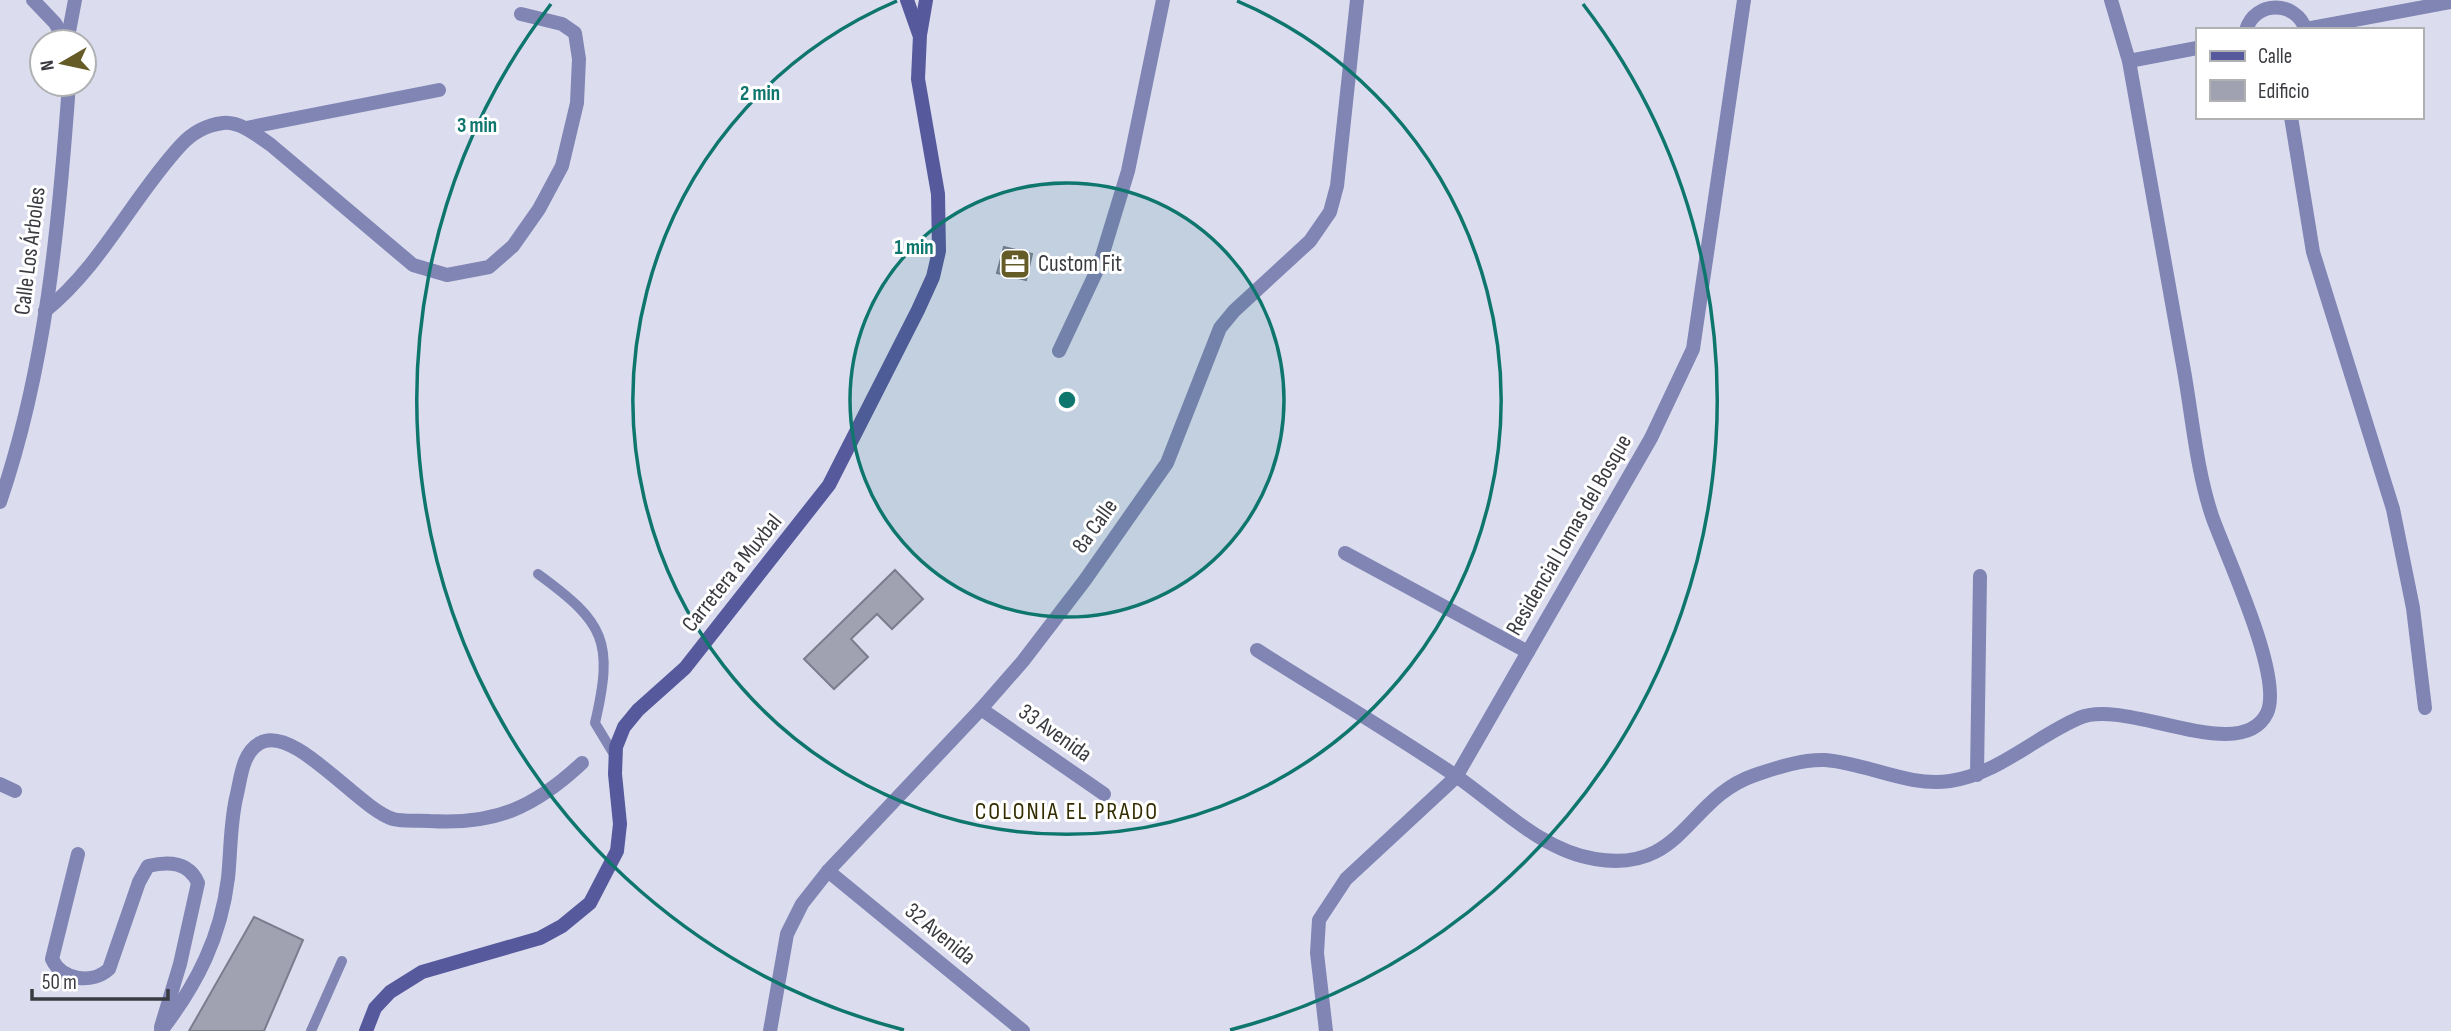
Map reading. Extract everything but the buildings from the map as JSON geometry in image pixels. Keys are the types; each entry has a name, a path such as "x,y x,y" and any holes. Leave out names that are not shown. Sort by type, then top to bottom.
{"main road":[{"path":"906,0 920,35"},
{"name":"Carretera a Muxbal","path":"366,1031 375,1008 390,992 422,972 540,938 562,926 590,903 617,851 620,824 615,756 624,727 638,710 685,668 830,485 933,277 941,219 918,79 920,35 926,0"}],"street":[{"path":"33,0 58,28"},
{"path":"69,28 75,0"},
{"path":"1059,351 1099,267 1128,171 1163,0"},
{"name":"8a Calle","path":"770,1031 787,934 802,904 828,871 1023,661 1155,483 1174,447 1220,328 1234,311 1310,241 1330,212 1337,186 1357,0"},
{"name":"Residencial Lomas del Bosque","path":"1326,1031 1317,953 1319,920 1346,879 1456,776 1651,438 1693,349 1744,0"},
{"path":"1257,650 1456,776 1550,842 1576,855 1598,860 1640,860 1666,848 1729,786 1793,764 1825,760 1913,780 1945,782 1977,775 2084,715 2127,715 2213,734 2248,733 2262,721 2270,705 2264,656 2210,510 2129,61 2111,0"},
{"path":"2247,28 2255,12 2272,2 2297,13 2305,28"},
{"path":"2311,28 2451,2"},
{"path":"45,312 67,293 95,261 181,144 201,129 226,122 246,128 271,145 412,265 447,275 489,267 513,246 539,209 562,166 576,103 579,59 575,33 562,24 521,14"},
{"path":"2129,61 2196,48"},
{"path":"246,128 439,90"},
{"name":"Calle Los Árboles","path":"0,502 20,434 45,312 63,167 68,98"},
{"path":"2291,119 2313,252 2393,509 2413,608 2425,708"},
{"path":"1345,553 1528,652"},
{"path":"1977,775 1980,576"},
{"name":"33 Avenida","path":"981,709 1104,794"},
{"path":"161,1031 188,996 217,937 228,879 233,807 250,750 262,741 278,739 302,751 358,799 393,819 405,820 451,822 492,818 524,807 561,783 583,763"},
{"path":"0,784 15,791"},
{"path":"78,854 52,959 55,966 85,980 99,978 109,969 139,882 148,866 162,862 181,864 193,873 198,883 180,964 161,1031"},
{"name":"32 Avenida","path":"828,871 1023,1031"}],"lane":[{"path":"538,574 576,602 595,623 604,674 595,723 615,756"},
{"path":"311,1031 342,961"}],"place":[{"name":"Custom Fit","path":"1015,264"}],"district":[{"name":"COLONIA EL PRADO","path":"1067,811"}]}
